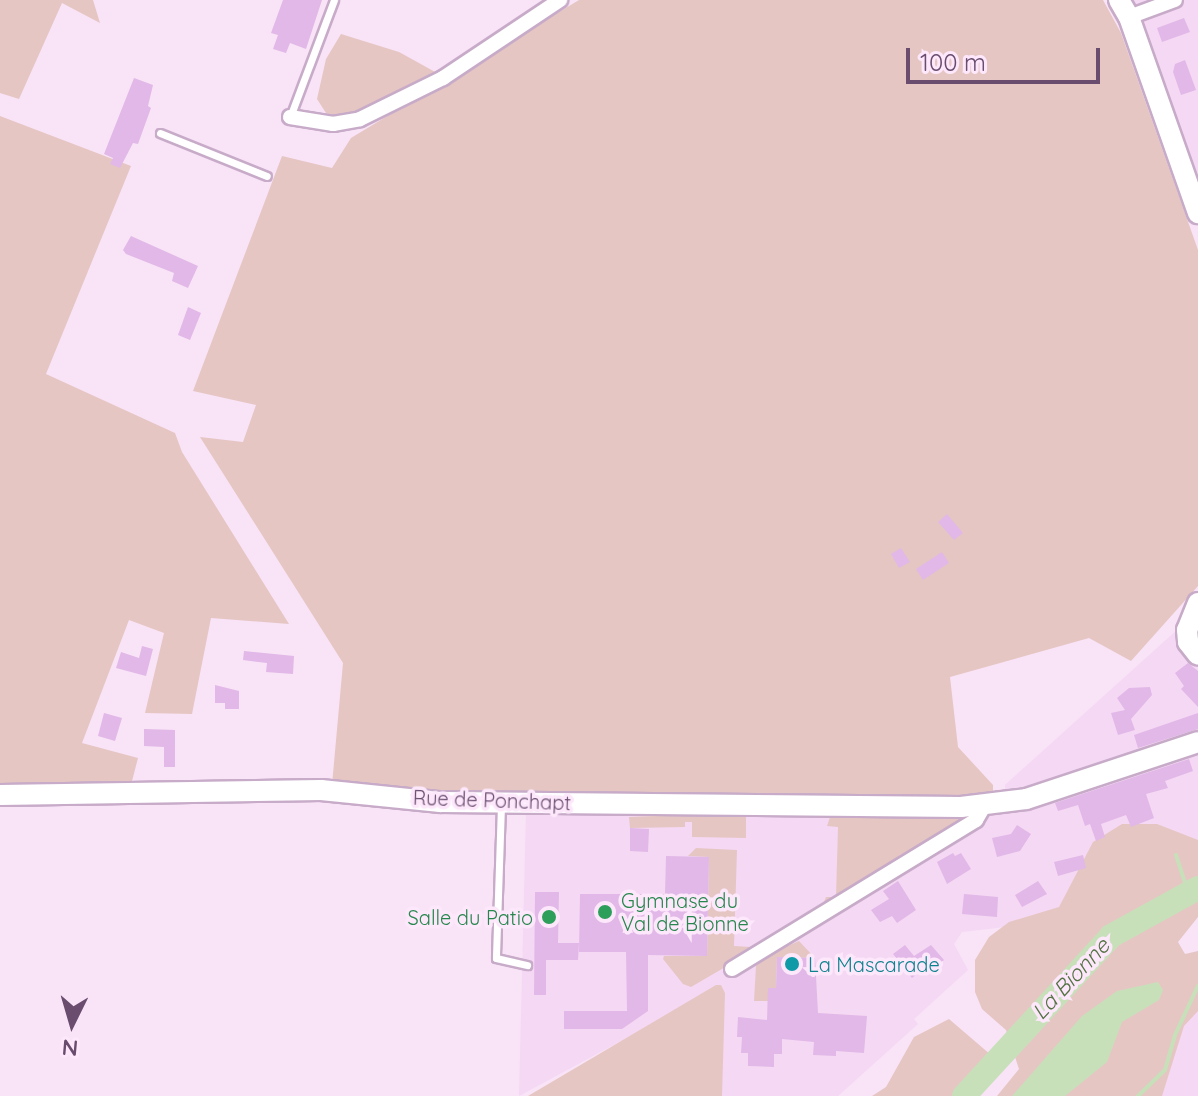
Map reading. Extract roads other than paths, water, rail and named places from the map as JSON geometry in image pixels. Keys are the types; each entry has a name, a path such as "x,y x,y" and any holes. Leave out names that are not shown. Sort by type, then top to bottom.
{"street":[{"path":"290,117 333,124 360,119 443,78 560,0"},
{"path":"1175,0 1124,8 1198,213"},
{"path":"1198,603 1187,630 1188,642 1198,655"},
{"name":"Rue de Ponchapt","path":"0,795 321,790 440,802 984,806 1026,799 1198,742"},
{"path":"732,969 976,820 984,806"}],"lane":[{"path":"290,117 334,0"},
{"path":"160,133 267,176"},
{"path":"501,802 496,958 527,965"}],"waterway":[{"path":"1176,855 1188,893"},
{"name":"La Bionne","path":"964,1096 1111,936 1198,888"},
{"path":"1138,1096 1165,1070 1175,1035 1198,986"}],"place":[{"name":"Gymnase du Val de Bionne","path":"605,912"},
{"name":"Salle du Patio","path":"549,917"},
{"name":"La Mascarade","path":"792,964"}]}
